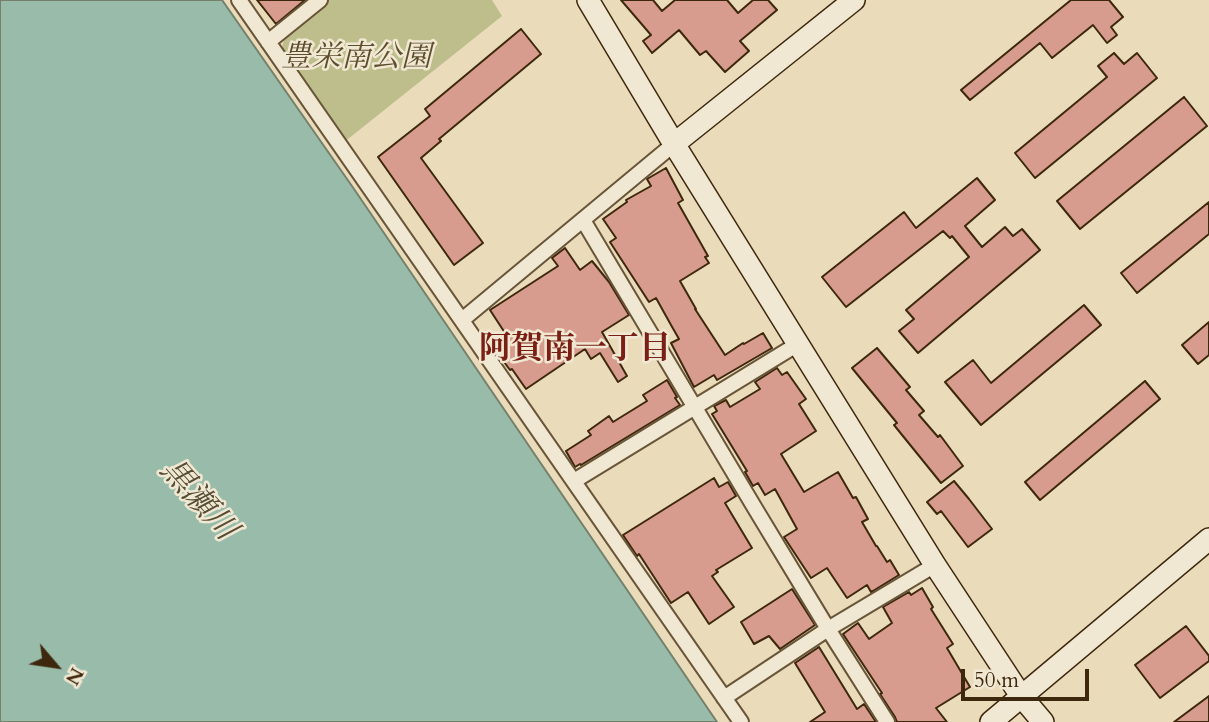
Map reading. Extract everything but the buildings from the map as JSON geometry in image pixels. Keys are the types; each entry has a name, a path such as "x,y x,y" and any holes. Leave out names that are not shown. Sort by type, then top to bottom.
{"street":[{"path":"239,0 741,722"},
{"path":"268,42 320,0"},
{"path":"462,320 674,144 854,0"},
{"path":"593,2 674,144 935,565 1021,696 1043,722"},
{"path":"583,220 828,629 887,722"},
{"path":"574,481 798,344"},
{"path":"991,722 1209,539"},
{"path":"724,698 828,629 935,565"}],"green space":[{"name":"豊栄南公園","path":"325,0 492,0 502,16 343,143 281,52 286,31"}],"water":[{"name":"黒瀬川","path":"0,0 222,0 717,722 0,722"}],"district":[{"name":"阿賀南一丁目","path":"575,351"}]}
